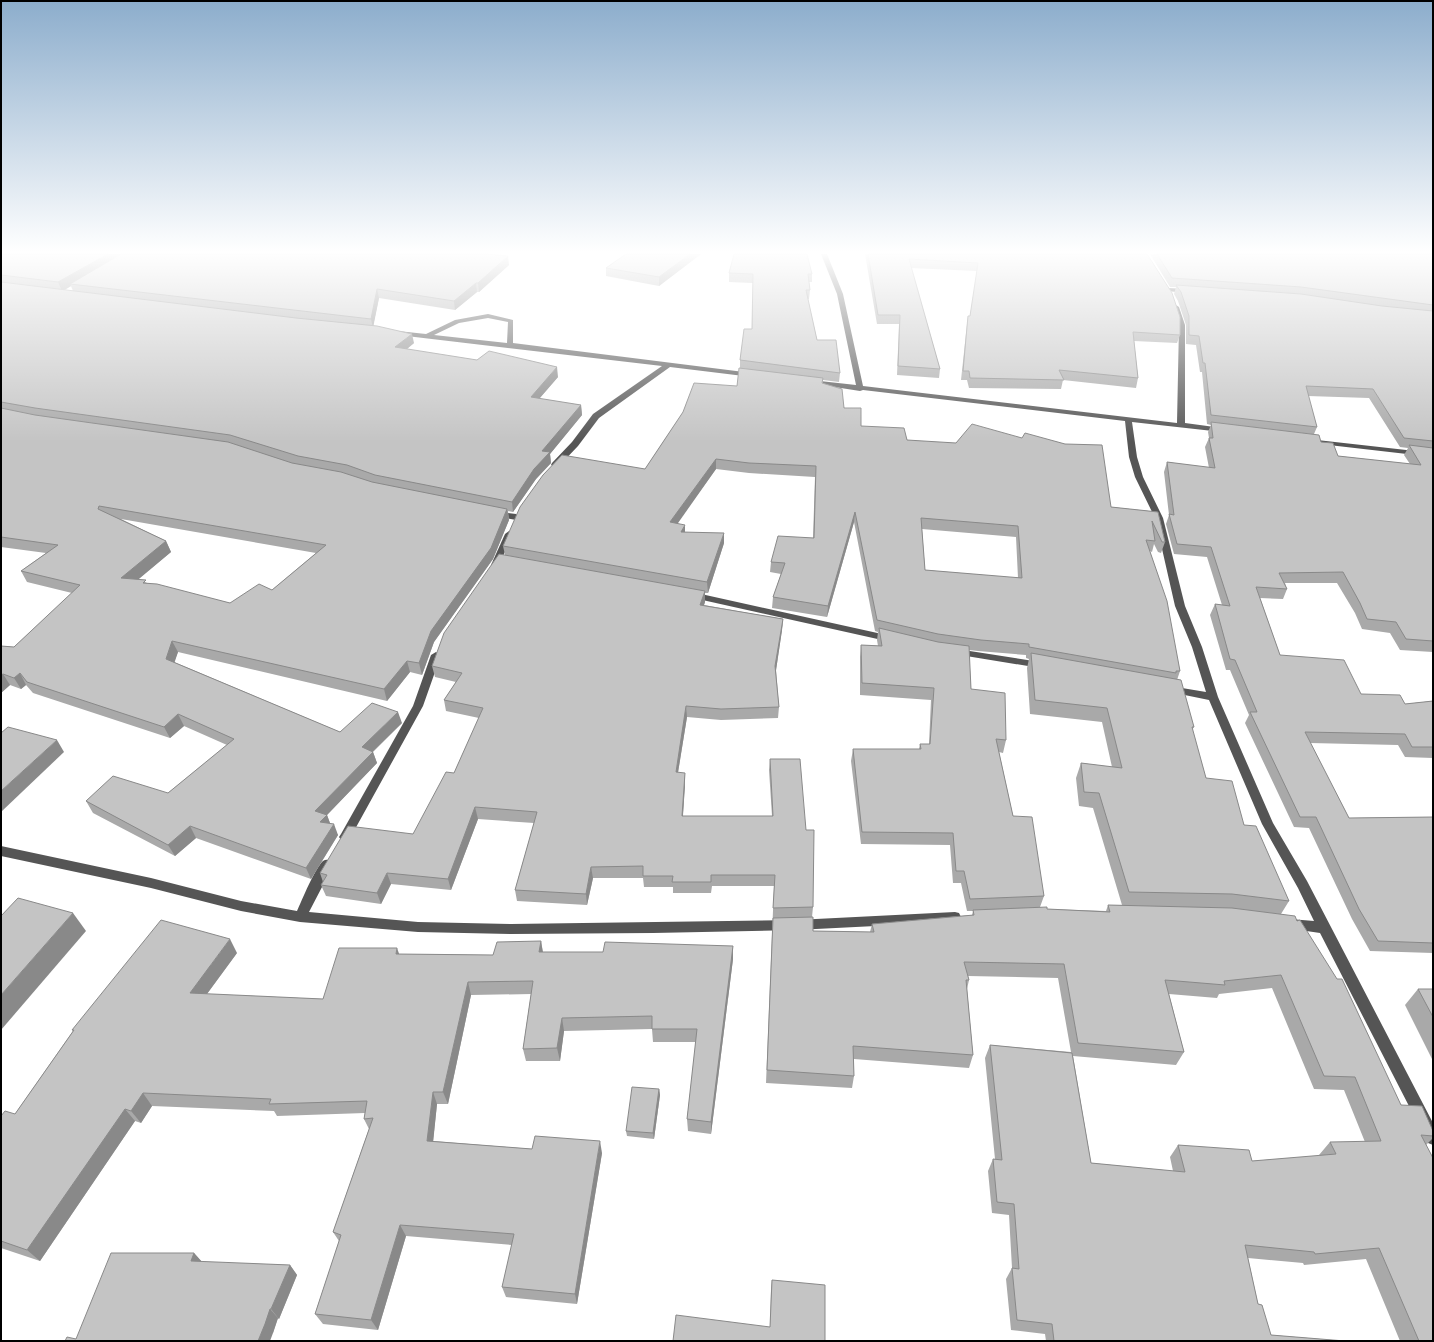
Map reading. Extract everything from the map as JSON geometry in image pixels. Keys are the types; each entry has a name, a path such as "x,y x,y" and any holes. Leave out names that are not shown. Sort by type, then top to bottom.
{"street":[{"path":"426,336 457,322 485,317"},
{"path":"491,317 511,321 510,345"},
{"path":"845,317 860,389"},
{"path":"1179,317 1182,325 1181,425"},
{"path":"387,332 510,345 762,376"},
{"path":"550,471 575,444 596,416 668,365"},
{"path":"801,381 860,389 1128,418 1228,431"},
{"path":"1128,418 1133,457 1139,477 1159,518 1180,606 1197,647 1213,697 1268,824 1303,885 1433,1138"},
{"path":"1315,441 1433,455"},
{"path":"486,512 518,514 502,561 489,573"},
{"path":"684,593 897,640"},
{"path":"300,917 318,880 351,827 382,768 418,706 440,643"},
{"path":"951,651 1051,666"},
{"path":"1159,687 1213,697"},
{"path":"1,851 151,883 240,906 300,917 418,927 519,929 796,925 969,917"},
{"path":"1278,922 1324,928"}],"building":[{"path":"1,317 285,317 377,326 412,334 395,347 477,360 489,351 557,367 531,397 581,405 542,451 550,452 534,469 512,502 375,475 347,465 298,456 230,435 1,402"},
{"path":"351,317 371,317 371,319"},
{"path":"752,317 812,317 817,340 836,340 840,373 740,360 744,329 752,329"},
{"path":"900,317 925,317 940,369 898,366"},
{"path":"968,317 1180,317 1180,335 1133,332 1138,378 1059,370 1064,380 970,378 969,371 963,371"},
{"path":"1189,317 1433,317 1433,441 1404,438 1373,389 1306,386 1317,427 1211,415 1205,363 1203,363 1199,336 1189,335"},
{"path":"739,368 823,378 822,383 842,389 844,408 861,408 861,426 904,428 907,440 956,443 972,424 1022,438 1025,433 1065,444 1102,445 1111,507 1158,512 1165,542 1162,542 1152,521 1155,541 1146,540 1167,601 1180,671 1176,671 1176,673 1029,647 1029,644 981,640 938,634 877,620 855,512 828,606 773,597 785,563 771,562 778,536 814,538 816,466 749,463 716,459 670,522 685,525 681,532 724,533 707,582 503,546 520,507 543,475 562,455 645,469 683,412 694,383 737,386","holes":["921,518 1018,526 1022,578 925,570"]},
{"path":"1,408 35,415 228,442 292,463 341,472 372,482 507,509 491,548 431,631 419,663 407,661 384,689 172,641 166,659 340,732 372,703 398,712 362,747 373,752 315,811 327,815 320,822 334,824 306,868 190,826 168,845 86,801 113,776 168,793 234,739 178,714 164,727 27,682 20,673 14,678 3,674 1,675 1,646 14,647 80,585 21,571 58,545 1,537","holes":["99,506 326,545 272,590 259,584 230,603 157,584 143,583 146,580 121,578 166,541 98,509"]},
{"path":"1211,422 1319,435 1321,442 1333,443 1338,456 1421,465 1409,445 1433,448 1433,641 1406,639 1396,622 1367,619 1343,572 1279,573 1287,589 1256,587 1280,655 1344,660 1361,694 1400,695 1405,704 1433,701 1433,747 1412,747 1405,734 1305,732 1349,818 1433,817 1433,943 1378,941 1359,909 1316,817 1300,817 1250,712 1257,712 1235,660 1230,659 1215,604 1230,606 1211,547 1177,544 1169,514 1174,515 1167,462 1215,468 1209,438 1213,438"},
{"path":"499,554 705,591 700,605 783,619 775,666 779,707 721,709 686,706 676,772 685,773 682,816 773,816 770,759 800,759 806,830 814,830 813,907 773,908 775,875 711,875 711,882 672,882 673,876 643,876 643,866 591,867 586,894 515,890 537,812 475,807 448,879 387,873 377,893 321,885 327,875 320,873 348,826 413,834 446,772 454,773 483,708 444,700 462,673 432,666 444,633"},
{"path":"879,628 938,642 969,646 971,689 1005,693 1006,740 996,739 1013,816 1032,817 1044,896 970,899 964,871 956,871 953,833 862,832 853,749 921,749 920,744 930,744 934,688 862,683 861,645 882,646"},
{"path":"1031,653 1181,680 1206,778 1232,781 1244,825 1256,826 1289,901 1232,894 1129,892 1099,793 1084,792 1081,763 1122,768 1107,708 1035,700"},
{"path":"8,727 57,740 1,791 1,733"},
{"path":"18,898 73,913 1,995 1,916"},
{"path":"1108,905 1232,908 1295,916 1297,921 1300,920 1337,979 1342,979 1401,1105 1422,1106 1433,1131 1433,1136 1421,1135 1433,1158 1433,1341 1419,1341 1379,1248 1315,1254 1314,1252 1245,1245 1258,1304 1262,1305 1271,1335 1345,1341 1054,1341 1052,1324 1017,1320 1012,1268 1019,1269 1014,1204 997,1202 993,1159 1002,1160 990,1045 1072,1053 1091,1163 1185,1172 1178,1145 1249,1150 1252,1161 1336,1154 1330,1142 1381,1141 1355,1077 1324,1076 1281,975 1224,981 1225,985 1165,980 1184,1052 1078,1043 1064,964 964,962 969,980 966,980 973,1055 853,1046 854,1076 767,1070 773,918 813,917 813,931 874,932 872,924 974,915 973,910 1047,907 1047,909 1110,912"},
{"path":"161,920 230,939 190,993 323,999 339,948 397,948 396,954 493,955 497,942 541,941 539,952 603,952 605,942 733,946 711,1122 687,1119 697,1029 652,1029 652,1016 562,1018 557,1048 523,1049 533,981 468,982 443,1092 433,1092 427,1141 532,1149 535,1136 600,1141 575,1294 502,1287 514,1234 400,1225 371,1320 315,1314 341,1235 333,1232 373,1118 364,1119 367,1101 269,1104 271,1099 143,1093 131,1111 125,1109 27,1250 1,1241 1,1116 5,1111 15,1114 74,1030 72,1030"},
{"path":"1418,989 1433,989 1433,1017"},
{"path":"632,1087 659,1089 653,1133 626,1131"},
{"path":"111,1253 194,1253 191,1261 290,1265 270,1309 258,1341 65,1341 67,1337 76,1339"},
{"path":"772,1280 825,1285 825,1341 673,1341 676,1315 770,1327"}]}
